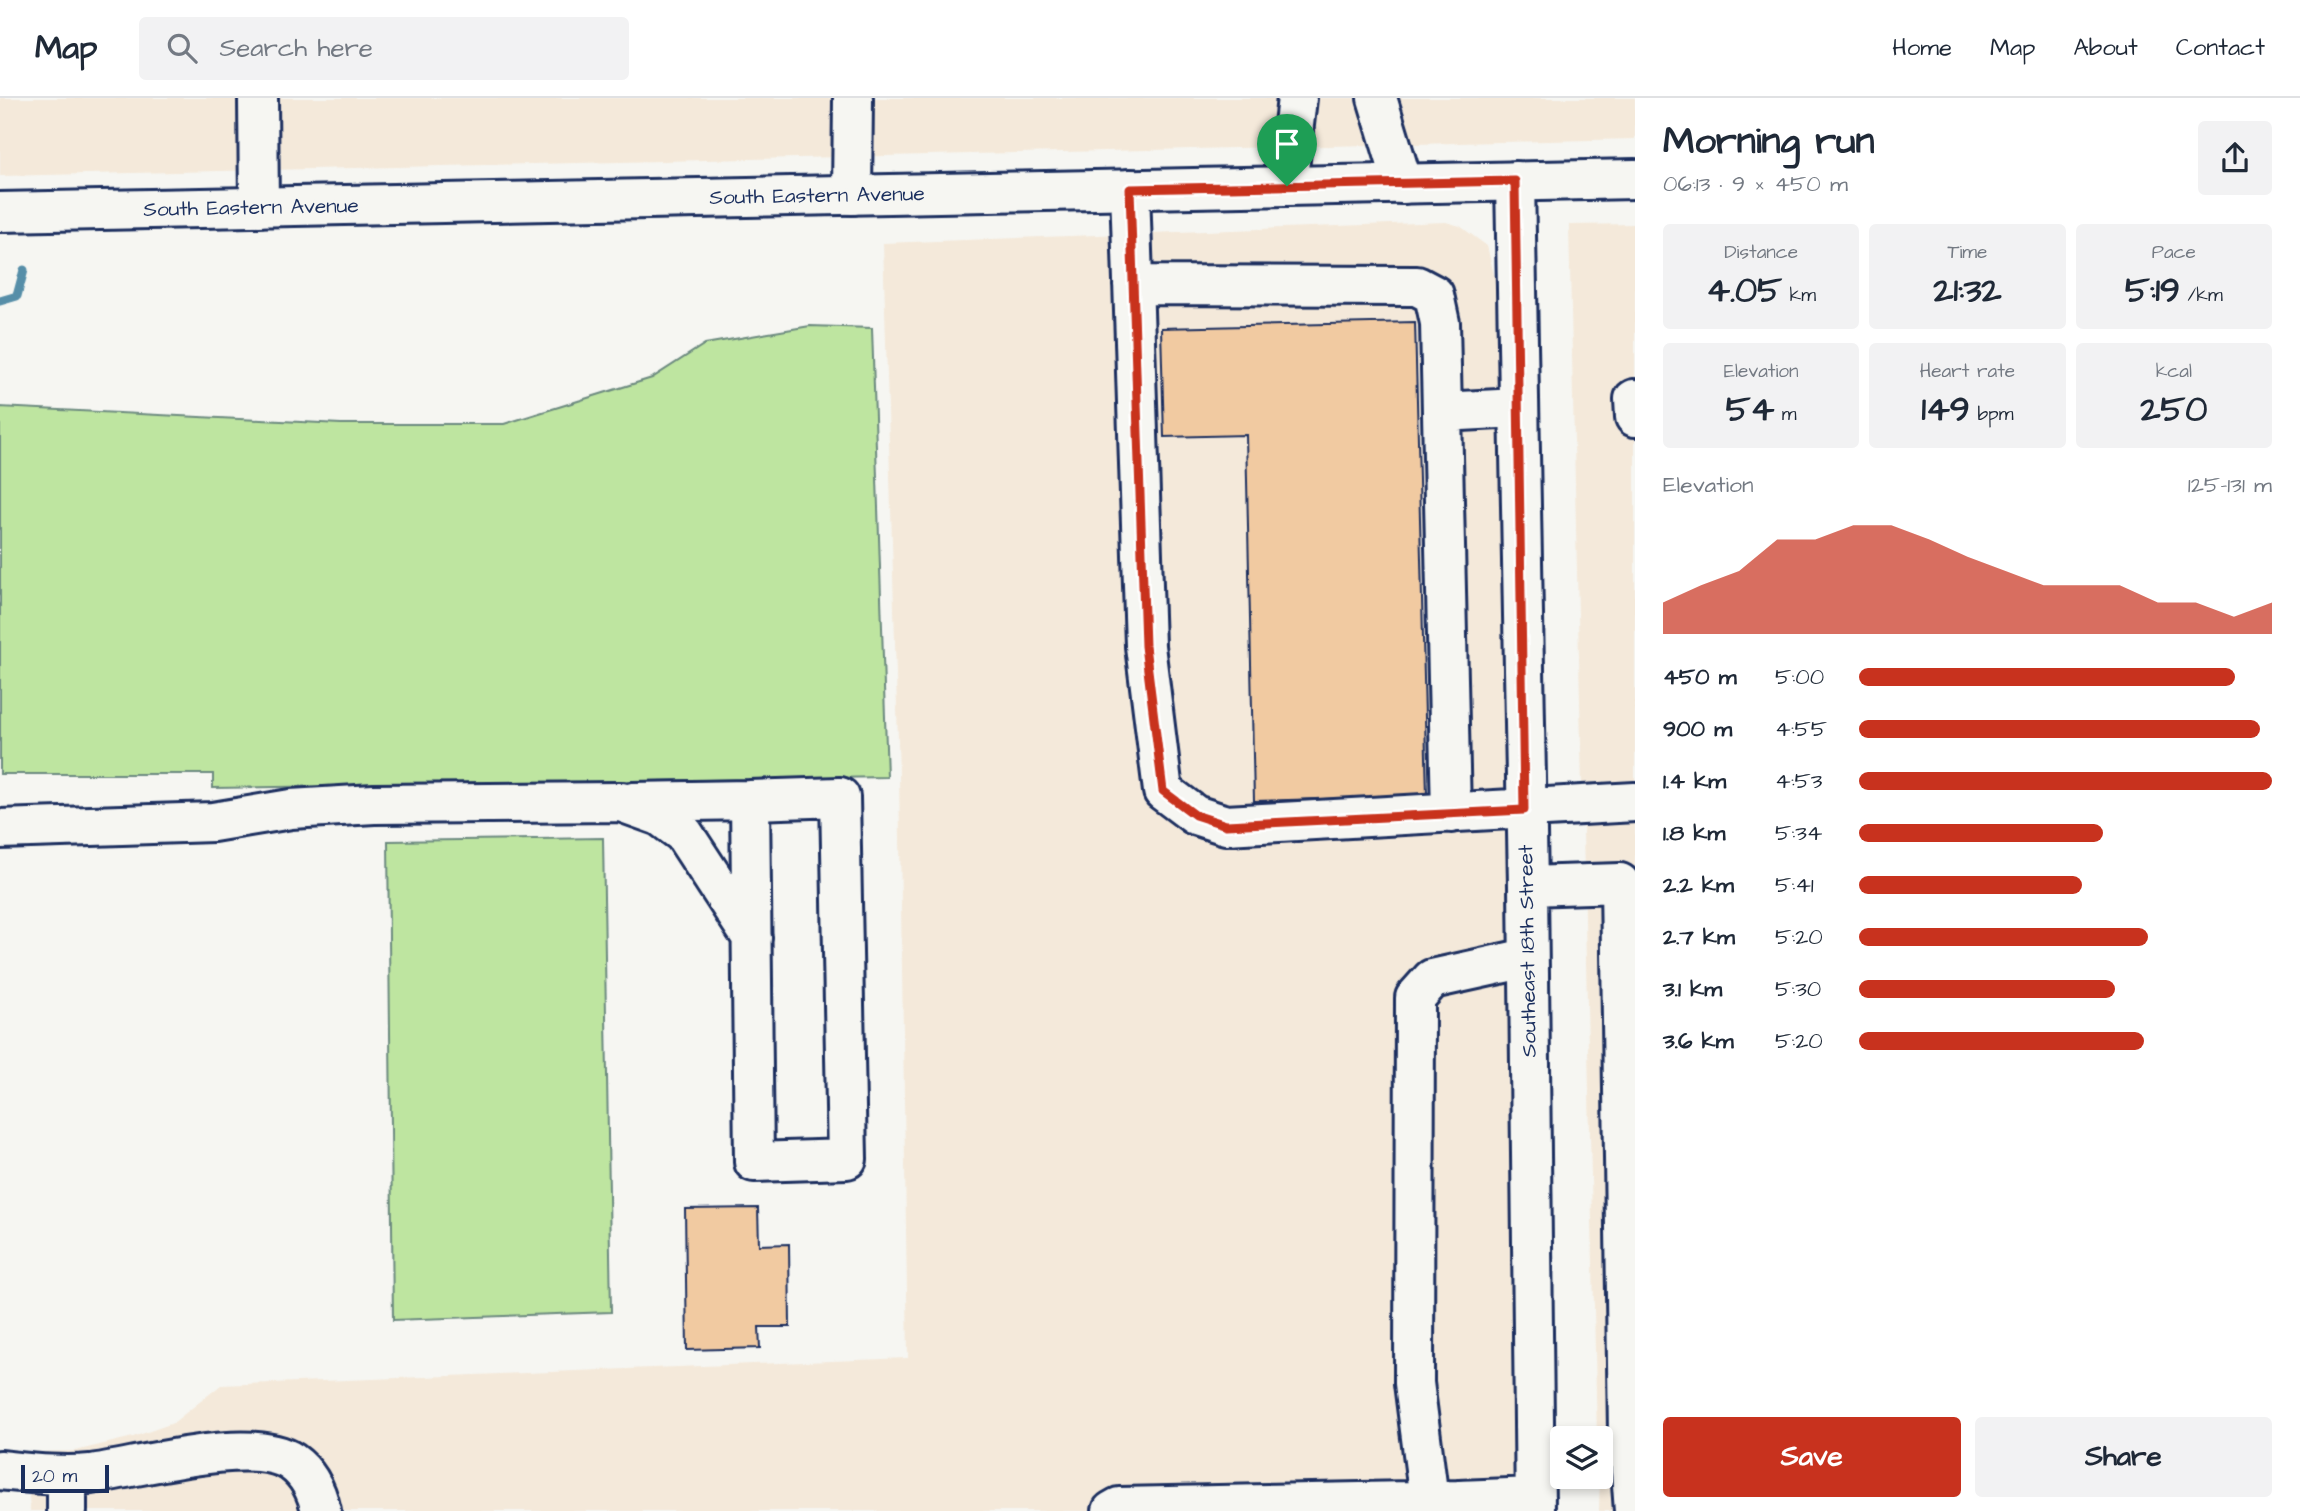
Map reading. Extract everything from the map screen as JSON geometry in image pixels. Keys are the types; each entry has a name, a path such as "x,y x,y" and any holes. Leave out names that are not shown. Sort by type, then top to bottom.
{"main road":[{"path":"258,98 259,206"},
{"path":"852,195 853,98"},
{"path":"1287,186 1294,101 1297,98"},
{"path":"1377,98 1403,184"},
{"name":"South Eastern Avenue","path":"0,212 1635,180"},
{"name":"Southeast 18th Street","path":"1515,181 1524,810 1528,886 1527,958 1548,1446 1535,1504"},
{"path":"1130,189 1145,646 1163,791 1195,815 1226,825 1635,802"},
{"path":"1133,285 1417,286 1434,295 1440,323 1451,813"},
{"path":"1634,399 1635,417"},
{"path":"1442,412 1518,408"},
{"path":"0,828 213,822 291,810 374,804 840,797 847,1159 754,1162 750,800"},
{"path":"621,802 660,816 684,834 752,938"},
{"path":"1528,886 1628,900 1615,1445 1634,1511"},
{"path":"1449,1504 1414,1383 1415,999 1432,979 1527,958"},
{"path":"0,1470 67,1493 90,1474 198,1455 259,1452 291,1461 317,1490 321,1511"},
{"path":"1112,1511 1119,1507 1535,1504"}],"shaded area":[{"path":"0,98 1635,98 1635,139 0,176"},
{"path":"1446,222 1460,226 1487,246 1496,283 1518,1511 30,1511 26,1452 75,1451 133,1437 173,1423 221,1385 908,1358 899,775 883,243"},
{"path":"1635,224 1635,1511 1599,1511 1600,1489 1613,1489 1613,1426 1597,1426 1569,225"}],"green space":[{"path":"810,326 872,328 887,777 213,788 213,774 0,774 0,407 341,424 504,424 652,378 705,344"},
{"path":"603,838 611,1312 393,1320 388,841"}],"building":[{"path":"1415,322 1427,796 1254,801 1246,435 1164,437 1161,328"},
{"path":"758,1208 759,1245 789,1244 790,1327 759,1327 760,1348 687,1350 685,1209"}],"waterway":[{"path":"0,301 17,296 24,270"}],"route":[{"path":"1515,181 1524,810 1226,825 1195,815 1163,791 1145,646 1130,189 1287,186 1515,181"}]}
